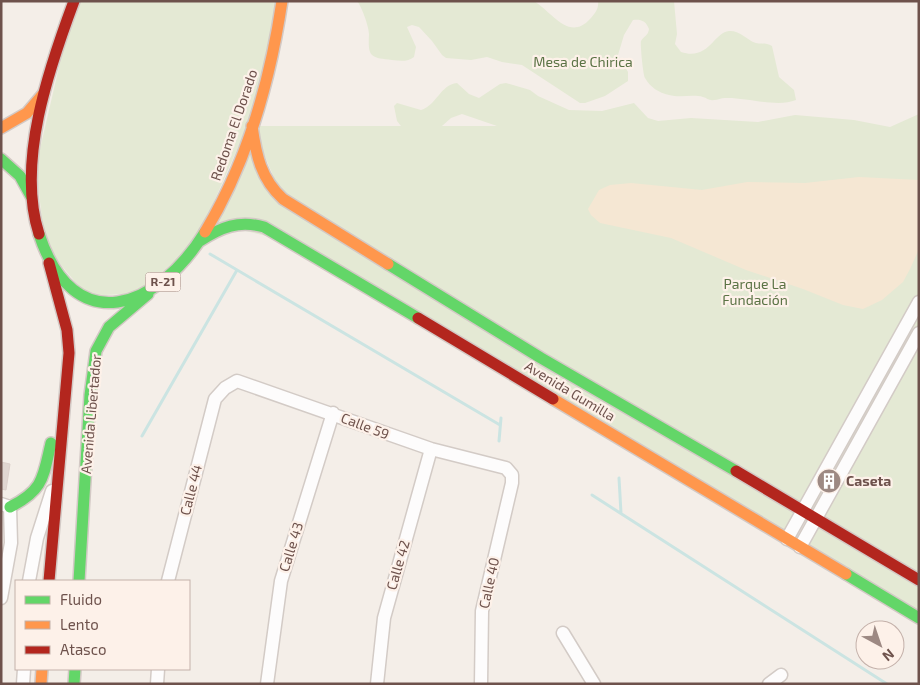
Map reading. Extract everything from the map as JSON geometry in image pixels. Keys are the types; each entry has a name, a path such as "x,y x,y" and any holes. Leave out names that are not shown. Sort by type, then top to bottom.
{"main road":[{"name":"Redoma El Dorado","path":"73,3 45,92 33,166 32,198 36,232 49,262 70,289 96,302 116,303 151,290 168,278 200,241 229,188 252,126 269,69 282,1"},
{"path":"1,128 27,113 45,92"},
{"name":"Avenida Gumilla","path":"252,126 257,162 261,173 271,188 283,199 541,358 919,580"},
{"path":"1,159 20,176 32,198"},
{"name":"Avenida Gumilla","path":"200,241 224,227 236,223 256,224 275,232 919,618"},
{"name":"Avenida Libertador","path":"49,262 68,340 49,580"},
{"name":"Avenida Libertador","path":"78,580 90,395 96,351 109,327 168,278"},
{"path":"6,506 30,498 42,480 56,415 66,384"},
{"path":"41,684 42,670"},
{"path":"74,684 75,670"}],"street":[{"path":"787,539 919,302"},
{"path":"800,547 919,334"},
{"name":"Calle 59","path":"215,399 225,388 237,381 333,413 381,433 431,449 506,468 512,475 512,483"},
{"name":"Calle 44","path":"168,580 215,399"},
{"name":"Calle 43","path":"267,684 281,581 333,413"},
{"name":"Calle 42","path":"377,684 384,618 431,449"},
{"name":"Avenida Libertador","path":"29,580 38,538 58,475"},
{"name":"Calle 40","path":"481,684 482,610 512,483"},
{"path":"1,598 10,544 6,506"},
{"path":"564,633 594,684"},
{"path":"23,684 24,670"},
{"path":"157,684 158,670"},
{"path":"769,684 781,675"}],"green space":[{"path":"78,1 279,1 252,116 197,240 140,293 87,296 45,246 36,166 69,24"},
{"name":"Mesa de Chirica","path":"357,1 534,1 561,23 575,27 582,25 590,19 597,9 598,1 674,1 677,34 675,44 681,52 690,54 705,50 719,36 729,31 739,33 753,42 770,45 772,46 779,77 794,90 796,100 771,103 733,98 709,100 699,96 673,96 658,91 649,84 644,76 641,41 647,35 649,29 645,22 638,20 633,20 624,35 618,55 628,72 628,81 605,96 585,103 580,103 522,65 502,62 487,57 471,60 446,58 419,27 412,25 407,27 416,47 414,57 404,61 374,57 369,47 368,27"},
{"name":"Parque La Fundación","path":"457,83 469,94 479,98 500,84 506,83 530,90 538,96 569,110 602,111 634,103 648,118 658,121 691,118 758,122 795,115 854,120 890,127 919,114 919,580 283,199 252,126 401,126 397,121 394,106 397,103 421,110 431,104 446,87","holes":["462,114 497,126 442,126 451,118"]},
{"path":"248,144 264,183 801,511 786,538 298,244 214,223"},
{"path":"816,520 919,582 919,616 802,547"}],"sand":[{"path":"859,177 919,180 919,249 903,282 882,300 863,309 843,305 746,270 671,238 600,223 591,215 588,209 599,190 610,185 631,183 702,190 747,182 805,183"}],"building":[{"path":"1,462 10,464 6,490 1,489"}],"waterway":[{"path":"210,254 500,425"},
{"path":"142,436 237,270"},
{"path":"499,441 501,418"},
{"path":"619,478 621,513"},
{"path":"592,495 887,684"}],"traffic: fast":[{"path":"1,159 20,176 31,196"},
{"path":"200,241 230,226 246,224 264,227 418,318"},
{"path":"39,234 54,268 73,290 95,301 118,302 141,295 164,280 186,259 205,232"},
{"path":"388,264 541,358 736,471"},
{"path":"79,580 90,395 96,351 109,327 148,294"},
{"path":"10,507 30,495 36,488 43,474 51,443"},
{"path":"846,574 919,618"},
{"path":"74,684 75,670"}],"traffic: slow":[{"path":"205,232 233,177 255,120 271,61 282,1"},
{"path":"1,128 27,113 44,93"},
{"path":"252,126 255,147 261,166 269,183 283,199 388,264"},
{"path":"553,399 846,574"},
{"path":"41,684 42,670"}],"traffic: jam":[{"path":"39,234 33,206 31,177 33,147 46,85 74,1"},
{"path":"49,263 67,330 69,353 49,580"},
{"path":"418,318 553,399"},
{"path":"736,471 919,580"}],"place":[{"name":"Caseta","path":"829,481"}]}
